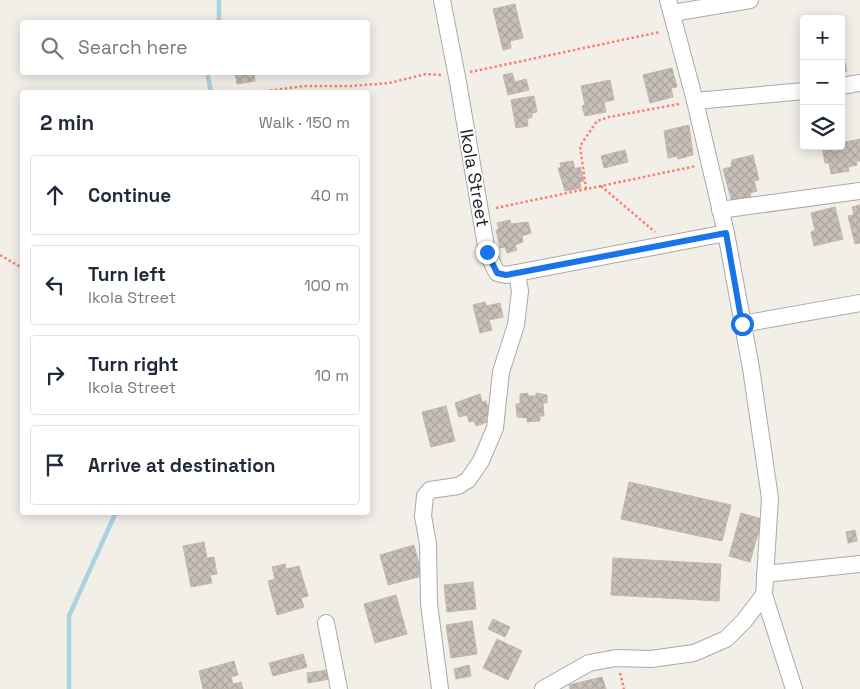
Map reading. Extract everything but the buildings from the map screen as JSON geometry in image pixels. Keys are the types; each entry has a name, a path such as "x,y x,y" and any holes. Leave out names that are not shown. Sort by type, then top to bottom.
{"street":[{"name":"Ikola Street","path":"442,0 458,78 487,252 497,273 506,275 726,233"},
{"path":"750,0 672,14 726,233 770,498 764,595 794,689"},
{"path":"845,85 860,83"},
{"path":"695,102 800,90"},
{"path":"720,210 860,191"},
{"path":"440,689 428,604 428,544 423,516 425,496 430,490 458,486 468,480 481,461 495,428 501,372 516,325 520,291 517,273"},
{"path":"742,324 860,303"},
{"path":"765,574 860,564"},
{"path":"542,689 589,663 616,658 651,660 694,653 726,639 744,621 764,595"},
{"path":"326,623 339,689"}],"path":[{"path":"275,90 304,86 351,86 389,83 426,74 458,78 672,14"},
{"path":"586,190 580,146 597,121 609,117 695,102"},
{"path":"480,208 502,208 683,167 710,165"},
{"path":"601,186 670,244"},
{"path":"0,261 1,256 20,267"}],"waterway":[{"path":"219,0 219,20"},
{"path":"208,75 211,90"},
{"path":"69,689 69,616 115,515"}],"route":[{"path":"487,252 497,273 506,275 726,233 742,324"}]}
